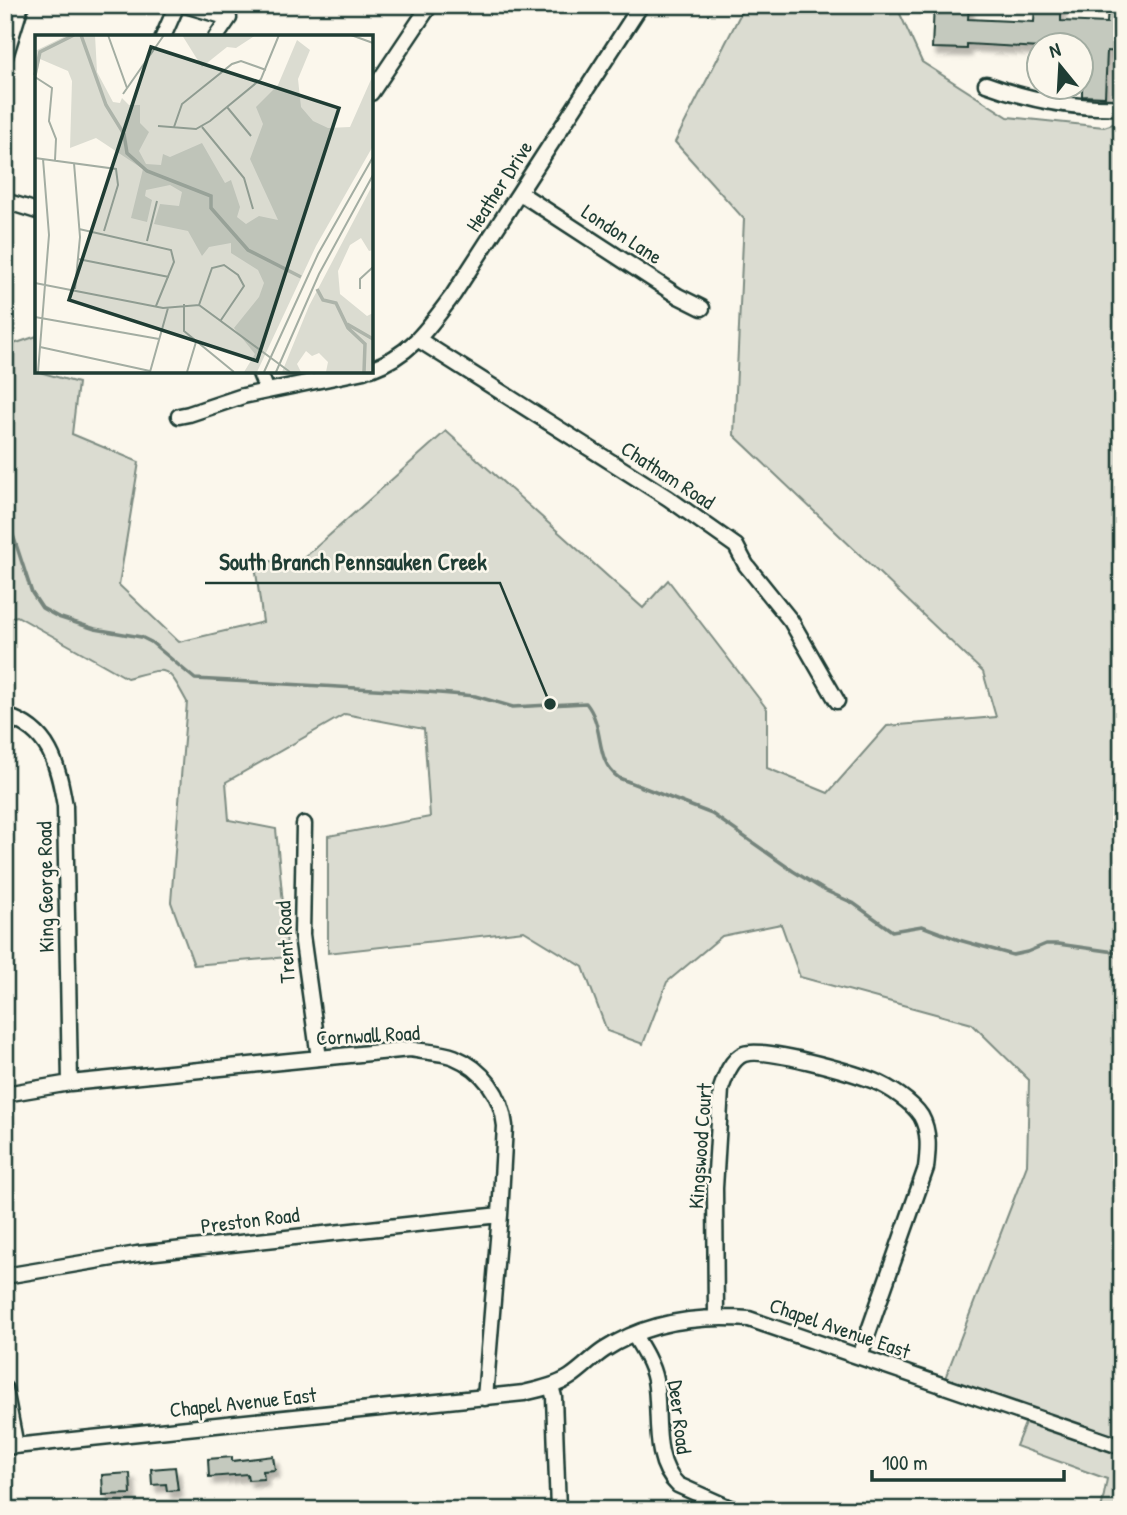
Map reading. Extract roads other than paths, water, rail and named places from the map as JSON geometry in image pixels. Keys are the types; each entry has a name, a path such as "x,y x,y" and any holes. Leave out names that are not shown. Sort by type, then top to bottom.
{"street":[{"path":"5,57 21,5"},
{"path":"164,35 177,5"},
{"path":"186,5 229,18 217,35"},
{"path":"373,90 430,5"},
{"name":"Heather Drive","path":"373,368 389,362 419,341 474,264 641,5"},
{"path":"986,84 1030,97 1092,108 1122,107"},
{"name":"London Lane","path":"520,193 702,309"},
{"path":"5,201 35,210"},
{"name":"Chatham Road","path":"419,341 668,498 736,545 746,565 791,621 837,701"},
{"path":"260,373 267,391"},
{"path":"179,415 243,396 354,373"},
{"name":"King George Road","path":"5,716 24,722 42,738 60,776 65,806 70,1083"},
{"name":"Trent Road","path":"304,824 302,935 319,1058"},
{"name":"Cornwall Road","path":"5,1094 70,1083 410,1049 452,1056 467,1063 494,1089 504,1115 500,1215 485,1398"},
{"name":"Kingswood Court","path":"716,1316 715,1188 721,1089 726,1074 744,1054 779,1054 876,1082 905,1100 920,1115 926,1130 929,1147 926,1168 860,1356"},
{"name":"Preston Road","path":"5,1276 137,1254 500,1215"},
{"name":"Chapel Avenue East","path":"10,1447 524,1393 569,1378 606,1349 650,1328 684,1319 716,1316 749,1319 1122,1447"},
{"name":"Deer Road","path":"634,1335 655,1378 661,1450 671,1478 678,1485 734,1510"},
{"path":"551,1385 554,1397 558,1510"},
{"path":"5,1389 10,1447"}],"waterway":[{"path":"5,518 32,593 42,608 58,617 95,629 141,637 151,642 195,679 475,696 513,707 586,703 596,723 602,753 611,770 619,778 712,814 793,871 824,890 853,903 892,931 922,926 959,940 1013,955 1046,944 1122,953"}],"place":[{"name":"South Branch Pennsauken Creek","path":"550,704"}]}
